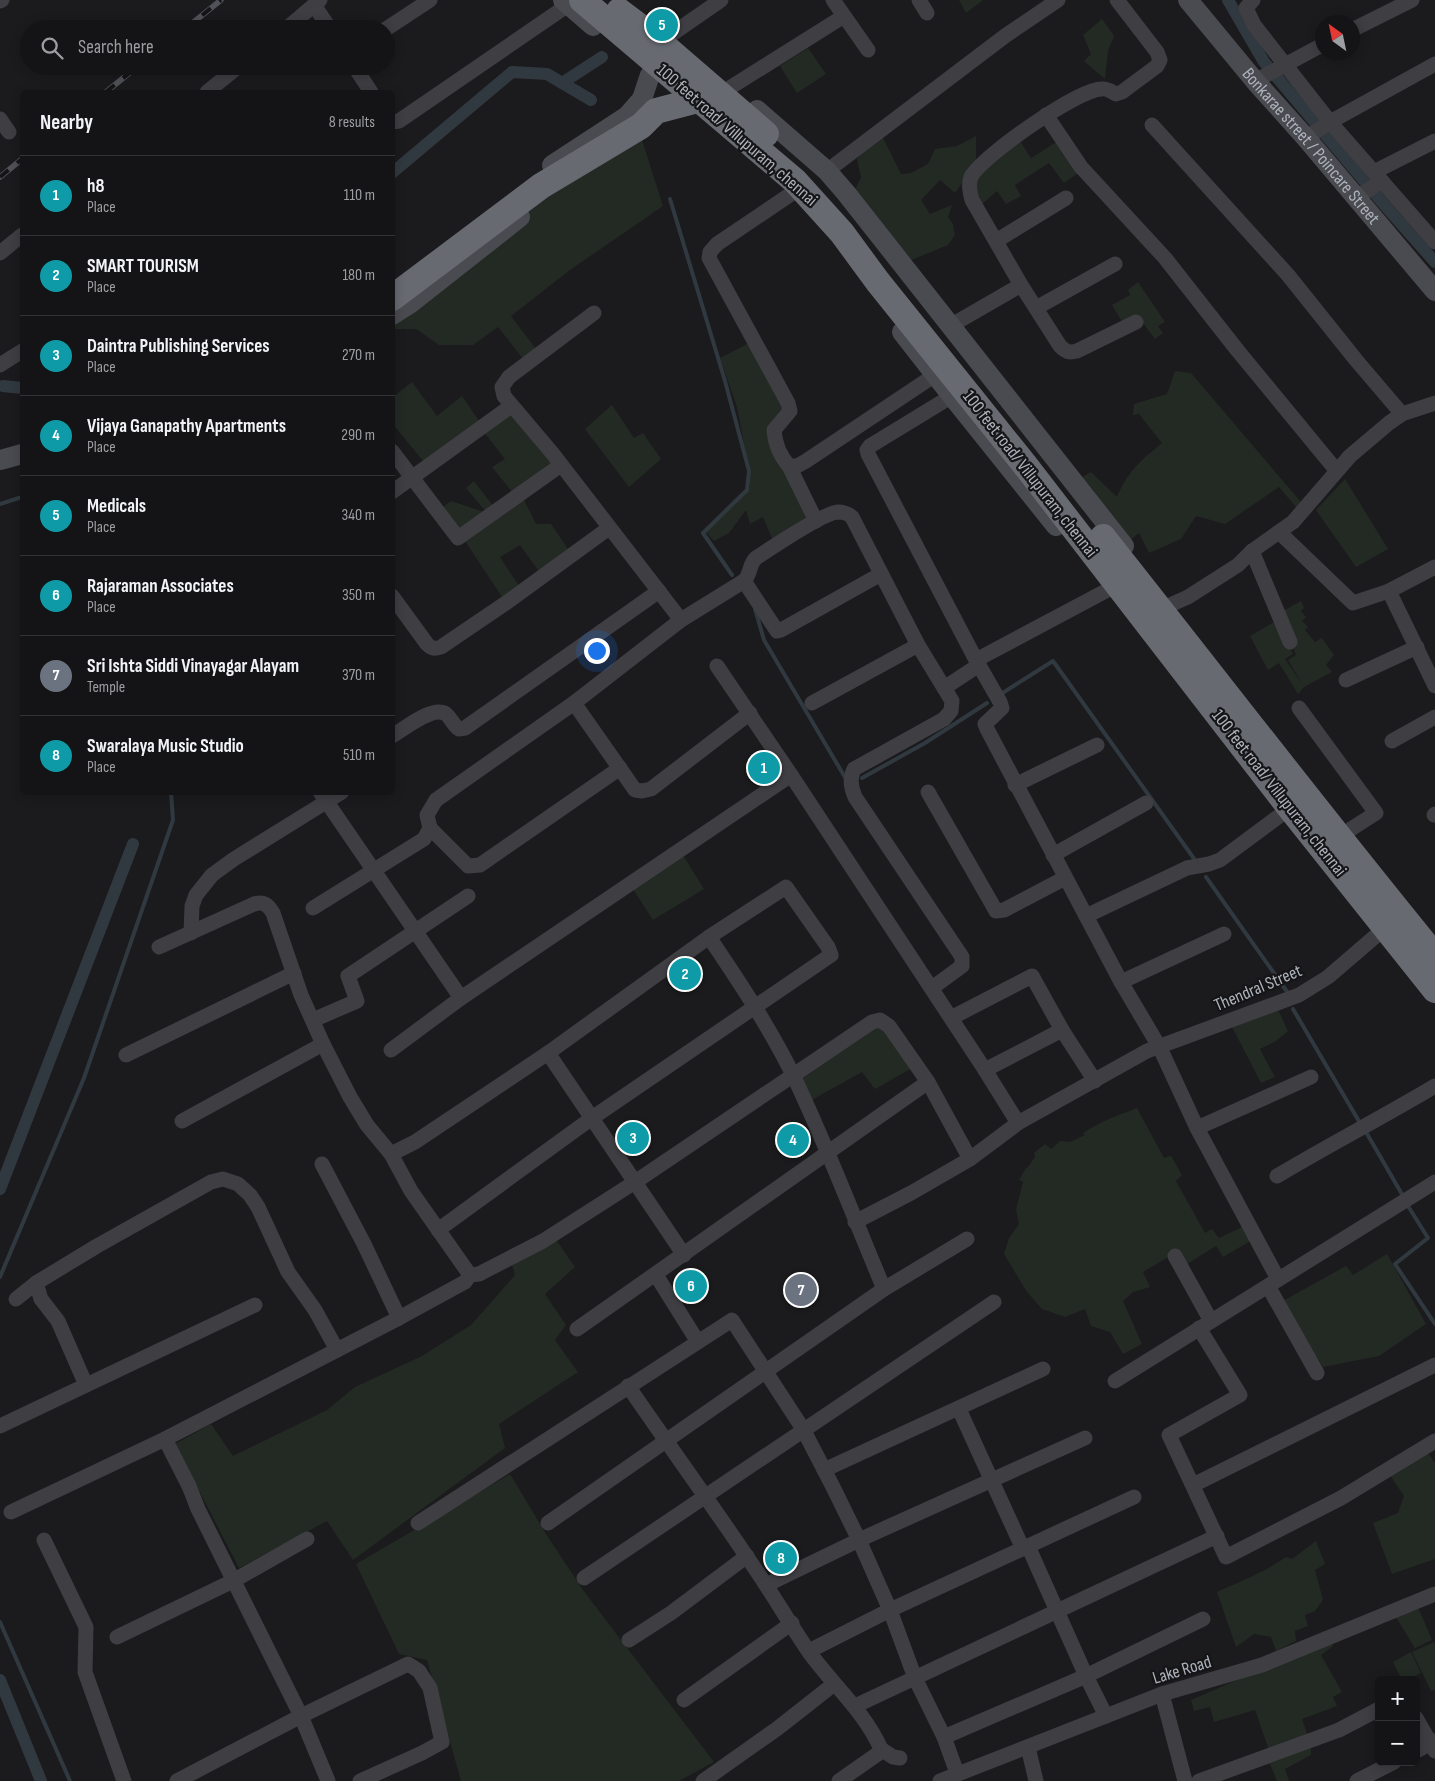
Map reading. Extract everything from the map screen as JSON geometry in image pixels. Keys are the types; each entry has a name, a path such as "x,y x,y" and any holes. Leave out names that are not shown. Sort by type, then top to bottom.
{"highway":[{"name":"100 feet road/ Villupuram, chennai","path":"605,0 655,38 700,76 806,180 878,282 1120,585 1154,615 1435,956"},
{"name":"100 feet road/ Villupuram, chennai","path":"571,2 654,71 698,100 806,180"},
{"path":"654,71 656,111"},
{"path":"399,287 541,186 641,126 656,111 698,100"},
{"name":"100 feet road/ Villupuram, chennai","path":"1154,615 1290,808 1435,990"}],"street":[{"path":"395,23 430,0"},
{"path":"625,0 731,87 806,180 809,212 831,237 935,375 1120,585"},
{"path":"669,36 721,0"},
{"path":"833,0 868,50"},
{"path":"816,521 775,439 774,430 790,411 788,403 709,258 710,252 717,244 1058,0"},
{"path":"1117,0 1156,52 1160,60 1157,66 1122,92 1116,94 1104,88 1096,89 1046,115 982,164 971,178 970,190 972,200 1060,346 1070,353 1136,322"},
{"name":"Bonkarae street / Poincare Street","path":"1188,0 1255,81 1307,137 1435,291"},
{"path":"1253,0 1246,8 1254,25 1329,122 1434,238"},
{"path":"1360,26 1412,0"},
{"path":"395,122 571,2"},
{"path":"297,20 317,3 326,20"},
{"path":"731,87 844,16"},
{"path":"1255,81 1315,49"},
{"path":"1307,137 1329,122 1435,64"},
{"path":"399,287 450,240 544,170 627,116 642,99 654,71 806,180 861,212 1131,556 1135,565 1120,585 977,662 944,688"},
{"path":"209,90 228,75"},
{"path":"360,75 370,90"},
{"path":"1046,115 1081,168 1165,258 1238,351 1336,470"},
{"path":"0,119 9,132"},
{"path":"1152,125 1288,275 1402,414"},
{"path":"395,313 411,303 543,200 606,159 614,150 615,138 610,128"},
{"path":"1357,198 1378,176 1435,141"},
{"path":"996,241 1066,198"},
{"path":"0,253 20,237"},
{"path":"450,240 466,260"},
{"path":"1036,308 1115,264"},
{"path":"950,326 1022,285"},
{"path":"594,314 509,378 502,387 504,396 561,465 681,620"},
{"path":"0,365 20,352"},
{"path":"789,466 797,466 806,461 935,375"},
{"path":"952,396 870,446 867,450 977,662 1000,702 1002,708 985,724 1015,785 1121,982 1160,1048 1197,1128 1318,1373"},
{"path":"1154,615 1238,565 1252,551 1293,522 1350,456 1402,414 1435,403"},
{"path":"395,490 511,406"},
{"path":"0,460 20,455"},
{"path":"395,455 458,538 561,465"},
{"path":"620,768 480,865 468,866 430,828 427,815 436,800 574,703 681,620 744,581 748,577 751,564 756,558 816,521 836,512 846,512 852,517 918,645 952,701 951,712 944,719 854,769 851,775 855,797 962,957 962,966 932,988"},
{"path":"395,600 427,644 431,648 437,649 506,603 609,528"},
{"path":"1280,532 1353,603 1389,591 1435,567"},
{"path":"1252,551 1290,642"},
{"path":"744,581 777,631 881,574"},
{"path":"395,734 430,713 439,712 447,714 459,729 465,728 659,591"},
{"path":"1389,591 1435,686"},
{"path":"812,703 918,645"},
{"path":"1346,680 1417,647"},
{"path":"717,666 791,774 932,988 1018,1123"},
{"path":"574,703 635,790 642,791 651,788 750,713"},
{"path":"1299,708 1376,813 1351,830 1340,841"},
{"path":"1392,741 1435,717"},
{"path":"1015,785 1097,745"},
{"path":"391,1050 461,998 791,774"},
{"path":"928,792 996,912 1004,910 1066,878"},
{"path":"191,933 192,906 196,895 212,875 323,797 461,998"},
{"path":"1053,854 1146,803"},
{"path":"1086,916 1187,868 1220,860 1290,808"},
{"path":"313,908 424,839 430,828"},
{"path":"391,1154 415,1142 548,1053 710,937 786,887 828,947 831,955 592,1118 438,1230"},
{"path":"313,1020 357,1001 348,976 468,896"},
{"path":"159,947 261,902 268,905 273,913 301,995 350,1097 367,1125 391,1154 411,1191 470,1276"},
{"name":"Thendral Street","path":"855,1222 970,1159 1018,1123 1147,1051 1160,1048 1299,995 1328,977 1385,928"},
{"path":"1121,982 1224,934"},
{"path":"710,937 755,1006 793,1075 828,1151 855,1222 884,1289"},
{"path":"126,1054 294,973"},
{"path":"951,1018 1032,976 1062,1030 1095,1080"},
{"path":"11,1512 165,1438 399,1318 465,1282 470,1276 479,1274 543,1241 635,1182 872,1022 880,1020 889,1026 928,1082 970,1159"},
{"path":"985,1070 1062,1030"},
{"path":"182,1121 323,1044"},
{"path":"548,1053 684,1255"},
{"path":"1197,1128 1311,1077"},
{"path":"577,1329 928,1082"},
{"path":"1277,1176 1435,1086"},
{"path":"322,1164 364,1244 399,1318"},
{"path":"16,1298 36,1283 163,1208 211,1182 223,1179 238,1184 250,1195 258,1207 288,1272 315,1310 337,1350"},
{"path":"1115,1381 1435,1182"},
{"path":"548,1523 667,1442 884,1289 967,1239"},
{"path":"1175,1256 1205,1325 1240,1395 1170,1435 1226,1557 1341,1498 1435,1441"},
{"path":"656,1275 698,1342"},
{"path":"36,1283 41,1299 58,1321 86,1386"},
{"path":"584,1578 994,1302"},
{"path":"0,1426 255,1305"},
{"path":"418,1523 732,1320 804,1429 859,1540 890,1610 916,1678 944,1737 957,1773"},
{"path":"1193,1485 1434,1368"},
{"path":"824,1470 1043,1369"},
{"path":"628,1386 747,1556 809,1651 834,1684 855,1706 881,1749 893,1757 900,1758"},
{"path":"959,1409 991,1480 1057,1611 1106,1716"},
{"path":"165,1438 233,1581 301,1716 328,1781"},
{"path":"766,1585 859,1540 1085,1438"},
{"path":"809,1651 890,1610 1134,1497"},
{"path":"855,1706 1217,1536"},
{"path":"116,1638 233,1581 307,1539"},
{"path":"44,1540 86,1627 85,1672 124,1781"},
{"path":"629,1640 671,1613 747,1556"},
{"name":"Lake Road","path":"940,1781 1162,1694 1262,1665 1435,1594"},
{"path":"944,1737 1086,1676 1203,1619"},
{"path":"684,1700 792,1623"},
{"path":"177,1781 301,1716 408,1664 419,1671 430,1688 442,1742 360,1781"},
{"path":"703,1781 778,1728 834,1684"},
{"path":"1162,1694 1186,1781"},
{"path":"1199,1781 1339,1730 1375,1711"},
{"path":"1418,1721 1434,1745 1420,1750"},
{"path":"1028,1746 1036,1781"},
{"path":"839,1781 879,1753 881,1749"},
{"path":"1357,1781 1386,1766"}],"shaded area":[{"path":"959,0 983,0 966,13"},
{"path":"1102,19 1114,36 1108,51 1105,79 1084,61 1091,54 1083,35"},
{"path":"808,48 826,74 797,93 780,66"},
{"path":"882,136 901,174 911,173 928,164 935,149 957,146 976,136 976,164 955,193 940,180 921,200 930,214 952,205 948,217 953,224 955,235 948,245 909,261 854,191 861,178 857,159 867,147"},
{"path":"642,140 663,206 570,270 511,316 536,349 523,359 498,327 473,345 439,345 416,329 395,329 395,316 543,200"},
{"path":"1020,141 1031,158 1058,141 1080,172 1064,183 1049,163 1015,185 1021,196 1006,204 997,191 980,206 974,185 988,164"},
{"path":"1138,282 1165,322 1158,326 1163,333 1155,339 1137,315 1123,323 1112,305 1130,295 1128,290"},
{"path":"751,342 788,403 774,430 809,521 775,546 763,517 750,524 746,510 729,533 714,541 705,531 750,487 737,407 720,358"},
{"path":"1175,371 1191,373 1301,502 1296,507 1279,487 1225,524 1196,516 1181,539 1149,553 1139,533 1128,542 1079,479 1091,472 1117,497 1125,480 1135,467 1162,443 1139,414 1133,415 1134,404 1167,394"},
{"path":"412,382 437,416 462,396 479,421 428,467 395,426 395,395"},
{"path":"612,405 634,438 643,433 661,459 629,487 585,429"},
{"path":"513,407 559,466 458,538 438,511 451,501 487,513 466,488 474,481 494,507 513,493 492,467 505,459 483,431"},
{"path":"1345,479 1388,549 1356,567 1316,510"},
{"path":"523,498 536,524 551,524 570,552 540,573 520,545 500,557 521,589 504,600 465,541"},
{"path":"1301,601 1304,608 1301,611 1306,617 1302,621 1308,627 1305,630 1315,642 1322,638 1334,655 1326,665 1332,672 1304,687 1298,694 1279,663 1268,670 1250,636 1276,621 1293,654 1285,659 1302,684 1288,660 1296,655 1281,612"},
{"path":"681,852 704,889 653,920 631,886"},
{"path":"1277,1007 1288,1031 1276,1041 1260,1049 1275,1077 1261,1083 1231,1025"},
{"path":"880,1023 914,1067 875,1089 862,1072 810,1101 800,1074"},
{"path":"1137,1108 1164,1158 1171,1156 1182,1175 1176,1181 1205,1233 1212,1229 1219,1238 1246,1225 1254,1239 1223,1257 1216,1246 1184,1266 1175,1253 1143,1272 1150,1287 1133,1292 1123,1301 1142,1344 1123,1354 1110,1332 1091,1326 1085,1309 1065,1317 1042,1309 1027,1292 1004,1254 1009,1238 1019,1224 1016,1210 1023,1182 1019,1180 1035,1157 1034,1153 1045,1144 1051,1149 1060,1141 1070,1142 1085,1135 1083,1133 1096,1125"},
{"path":"555,1238 575,1267 545,1294 566,1325 555,1340 578,1372 499,1424 505,1448 353,1560 327,1521 239,1568 175,1444 211,1424 233,1456 327,1410 355,1387 422,1356 471,1325 515,1275 512,1265"},
{"path":"1387,1254 1426,1324 1379,1356 1323,1367 1281,1302 1346,1266 1353,1275"},
{"path":"1426,1450 1435,1463 1435,1559 1392,1574 1373,1523 1398,1513 1404,1496 1390,1475"},
{"path":"510,1474 583,1590 714,1762 679,1781 461,1781 427,1660 399,1654 356,1564"},
{"path":"1316,1541 1325,1564 1315,1570 1323,1600 1315,1611 1305,1615 1308,1626 1295,1631 1296,1641 1276,1651 1271,1637 1254,1634 1236,1647 1217,1592 1261,1572 1286,1557 1292,1559"},
{"path":"1417,1605 1432,1640 1415,1648 1394,1614"},
{"path":"1329,1640 1333,1646 1321,1655 1342,1692 1333,1697 1337,1706 1302,1719 1308,1737 1269,1750 1255,1710 1214,1722 1210,1707 1194,1711 1191,1700"},
{"path":"1434,1642 1435,1690 1431,1691 1412,1652"},
{"path":"1411,1652 1421,1673 1415,1676 1400,1676 1393,1662"},
{"path":"1311,1742 1311,1755 1285,1769 1289,1781 1277,1781 1268,1759"}],"waterway":[{"path":"1228,0 1264,62 1435,262"},
{"path":"562,83 602,57"},
{"path":"395,170 512,72 547,74 591,100"},
{"path":"670,199 725,381 749,471 747,490 703,533 732,575"},
{"path":"3,386 20,388"},
{"path":"0,504 20,498"},
{"path":"755,609 764,640 846,779"},
{"path":"1001,694 1053,661 1195,860"},
{"path":"862,778 925,743 987,703"},
{"path":"0,1277 84,1078 173,820 171,795"},
{"path":"0,1189 133,844"},
{"path":"1206,877 1288,993"},
{"path":"1293,1009 1360,1123"},
{"path":"1366,1132 1403,1196"},
{"path":"1408,1206 1428,1238 1395,1264 1435,1324"},
{"path":"0,1622 70,1781"},
{"path":"0,1680 41,1781"}],"railway":[{"path":"196,20 221,0"},
{"path":"108,90 127,75"},
{"path":"0,177 20,161"}],"place":[{"name":"Medicals","path":"662,25"},
{"name":"h8","path":"764,768"},
{"name":"SMART TOURISM","path":"685,974"},
{"name":"Daintra Publishing Services","path":"633,1138"},
{"name":"Vijaya Ganapathy Apartments","path":"793,1140"},
{"name":"Rajaraman Associates","path":"691,1286"},
{"name":"Sri Ishta Siddi Vinayagar Alayam","path":"801,1290"},
{"name":"Swaralaya Music Studio","path":"781,1558"}]}
